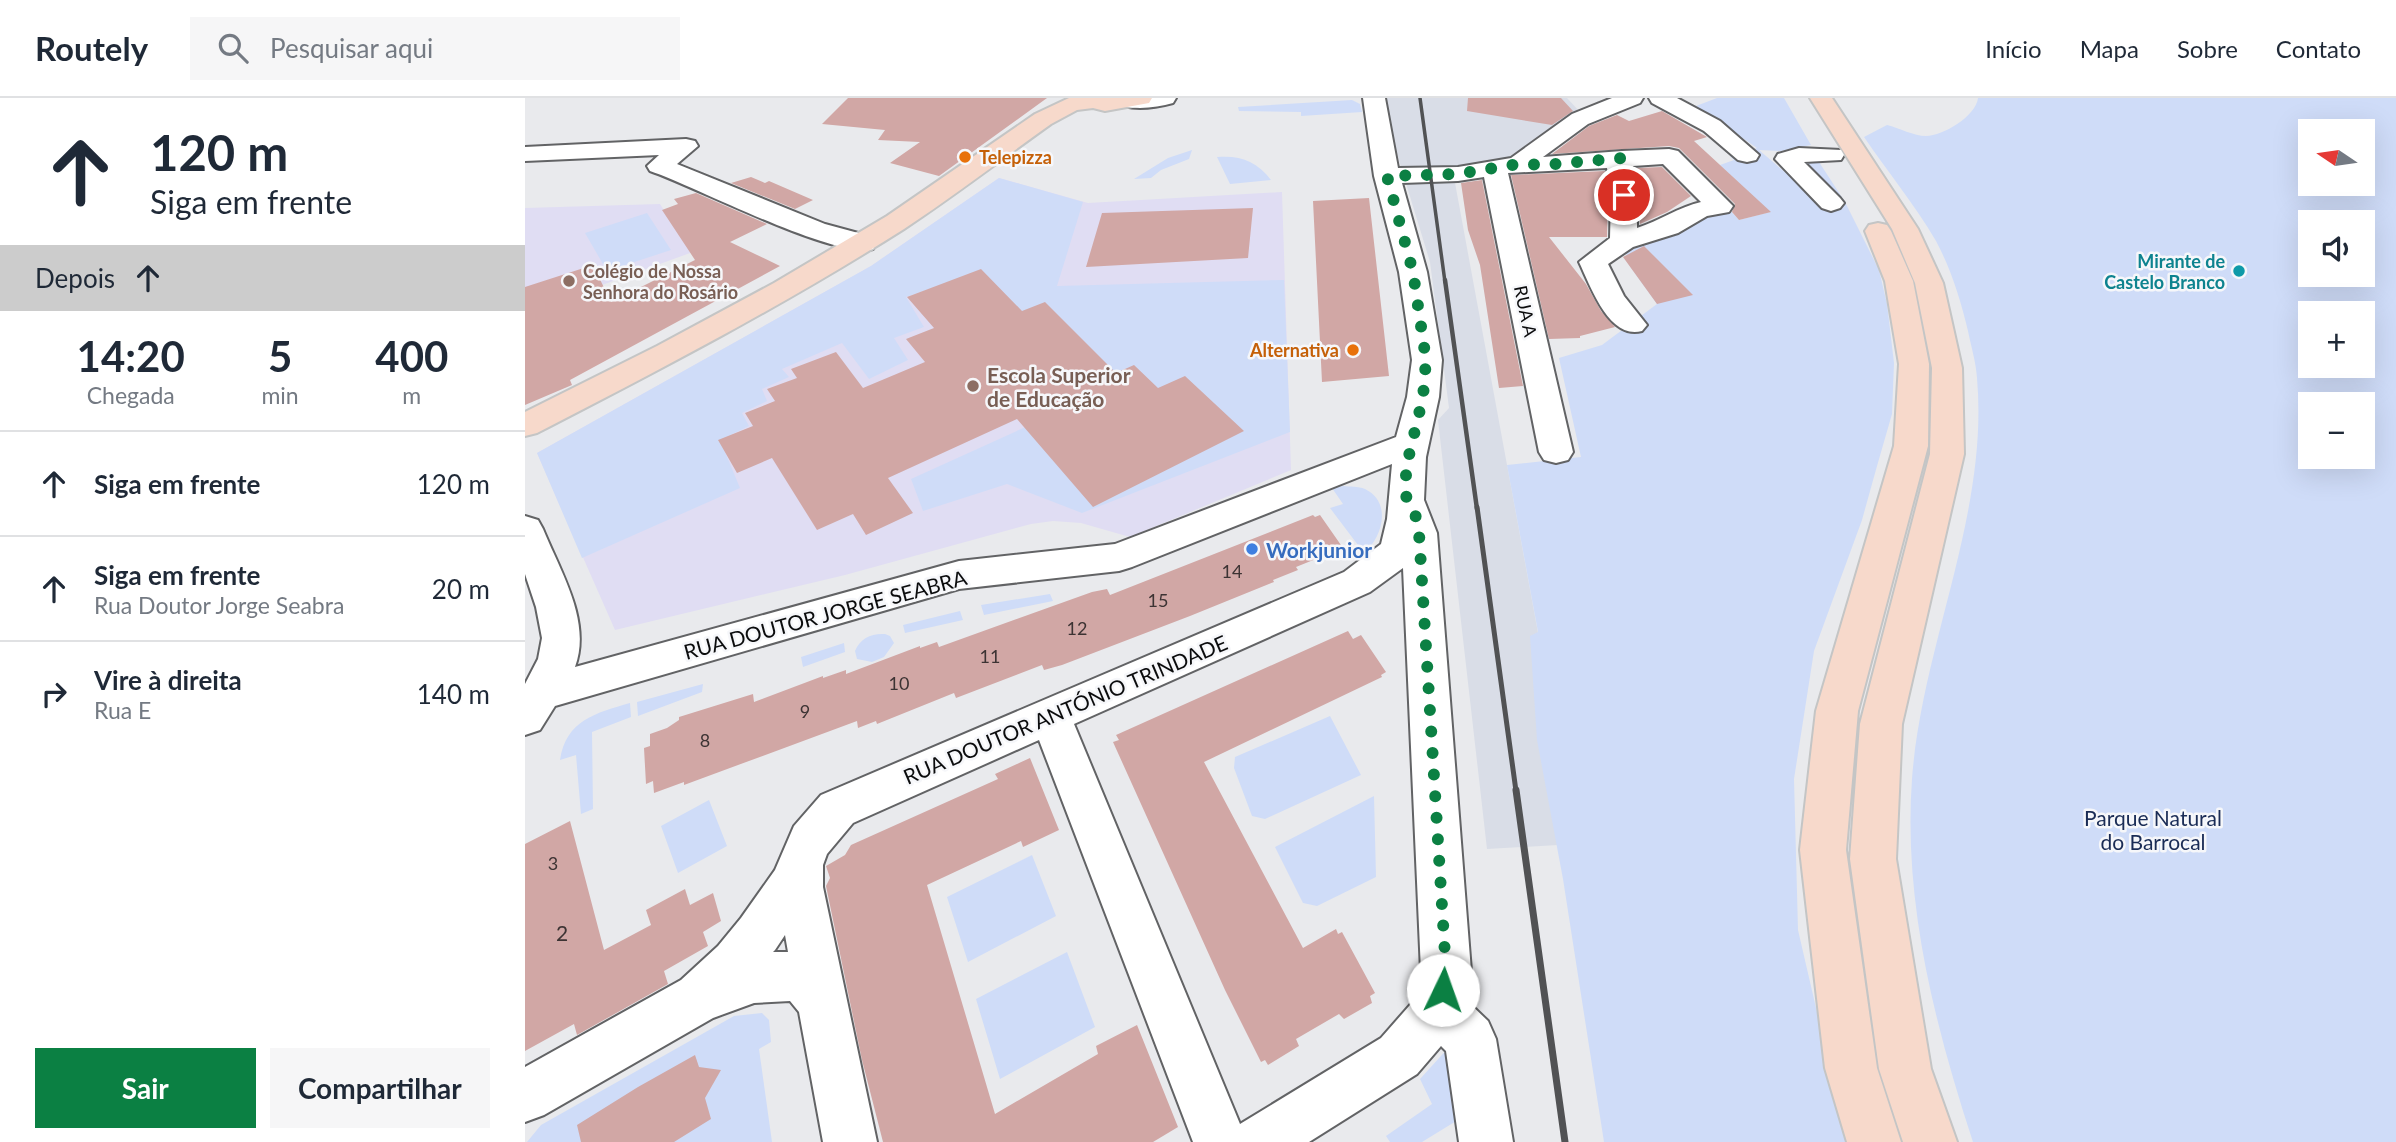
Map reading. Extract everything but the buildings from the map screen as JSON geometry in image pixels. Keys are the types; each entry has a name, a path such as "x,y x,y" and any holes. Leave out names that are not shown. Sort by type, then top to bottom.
{"main road":[{"path":"1797,98 1878,230 1899,281 1914,364 1911,446 1837,711 1823,849 1851,1068 1874,1142"},
{"path":"1821,98 1905,229 1929,283 1947,368 1947,454 1881,724 1873,859 1906,1069 1930,1142"},
{"path":"525,425 668,353 863,243 1043,119 1085,100 1114,104 1136,100"}],"street":[{"path":"1136,100 1165,98"},
{"path":"1374,98 1387,176 1413,272 1426,360 1423,397 1411,444"},
{"path":"1506,167 1580,119 1632,98"},
{"path":"1661,98 1711,126 1747,155"},
{"path":"528,153 686,146 659,166 701,180 781,216 841,239 863,243"},
{"path":"1831,204 1787,159 1799,155 1832,155"},
{"path":"1387,176 1669,156 1720,206 1699,210 1669,226 1623,241 1593,262 1611,299 1632,325"},
{"path":"1622,158 1619,171 1624,195 1623,241"},
{"name":"RUA A","path":"1506,167 1556,452"},
{"name":"RUA DOUTOR JORGE SEABRA","path":"533,705 959,575 1119,557 1411,444"},
{"name":"RUA DOUTOR ANTÓNIO TRINDADE","path":"699,998 735,963 777,908 810,841 837,809 1357,582 1391,557 1403,533 1406,468 1411,444"},
{"path":"1259,1142 1399,1056 1440,1009 1446,971 1416,517 1406,496 1381,479 1349,467"},
{"path":"525,529 562,626 562,647 533,705"},
{"path":"1357,582 1388,590 1400,599 1407,610 1412,683 1430,704"},
{"path":"1049,716 1220,1142"},
{"path":"800,866 800,887 850,1142"},
{"path":"525,1096 699,998 754,978 793,976 807,982 823,1002"},
{"path":"1440,1009 1470,1039 1486,1142"}],"shaded area":[{"path":"1380,98 1567,98 1580,112 1531,151 1499,165 1453,172 1538,633 1558,845 1487,849 1438,420 1449,408 1430,262"},
{"name":"Escola Superior de Educação","path":"999,178 1088,203 1282,192 1291,470 1130,537 1081,523 1053,521 1031,524 845,575 615,630 537,453 871,266"},
{"name":"Colégio de Nossa Senhora do Rosário","path":"660,204 681,238 701,249 525,313 525,208"}],"green space":[{"path":"1717,98 1784,98 1811,145 1781,151 1759,150 1830,211 1834,210 1798,159 1819,162 1845,202 1879,270 1887,304 1894,363 1892,414 1862,520 1814,651 1794,779 1798,930 1847,1142 1604,1142 1563,879 1537,740 1530,636 1538,632 1507,465 1581,457 1559,358 1602,345 1657,304 1629,265 1623,241 1726,206 1739,220 1770,212 1720,165 1734,160 1730,156 1757,148 1696,106"},
{"name":"Parque Natural do Barrocal","path":"1978,98 2396,98 2396,1142 1973,1142 1946,1054 1925,963 1912,871 1910,825 1918,729 1973,479 1978,429 1976,372 1962,308 1936,241 1864,137 1887,125 1917,135 1933,135 1958,124 1971,112"},
{"path":"1352,100 1360,104 1362,112 1301,116 1301,112 1239,111 1238,107"},
{"path":"1192,150 1189,159 1161,170 1151,178 1134,179 1168,158"},
{"path":"1217,157 1233,157 1247,161 1260,168 1271,180 1230,184"},
{"path":"999,178 1083,202 1057,286 1284,280 1290,432 1082,513 1007,484 923,511 911,479 1074,405 1154,398 1112,383 1020,315 979,272 906,297 924,327 894,338 908,360 869,379 842,343 782,369 789,377 762,389 767,401 742,413 749,426 720,440 740,488 582,558 537,453 871,266"},
{"path":"647,213 671,250 607,271 585,233"},
{"path":"1343,486 1365,489 1379,502 1382,511 1380,529 1364,553 1330,508 1343,504 1332,488"},
{"path":"1050,594 1053,601 984,615 981,605"},
{"path":"960,611 963,620 905,633 903,625"},
{"path":"876,634 890,636 894,643 884,657 872,662 857,659 855,651 863,640"},
{"path":"844,643 845,652 803,667 801,657"},
{"path":"703,684 702,692 638,716 637,702"},
{"path":"630,703 631,717 592,732 593,809 581,814 576,755 560,760 563,746 576,727 585,720"},
{"path":"1330,716 1361,775 1265,819 1252,816 1234,768 1235,757"},
{"path":"1374,796 1376,877 1317,906 1303,903 1275,847"},
{"path":"709,800 727,846 678,873 661,826"},
{"path":"1032,855 1056,916 968,962 947,897"},
{"path":"1067,952 1095,1027 1000,1079 976,999"},
{"path":"762,1013 769,1020 771,1042 759,1049 772,1142 527,1142 541,1125 734,1016"},
{"path":"1450,1046 1466,1115 1422,1142 1390,1142 1386,1136 1432,1104 1420,1079"}],"railway":[{"path":"1420,98 1445,282"},
{"path":"1445,280 1477,509"},
{"path":"1477,507 1516,791"},
{"path":"1516,790 1565,1142"}],"place":[{"name":"Telepizza","path":"965,157"},
{"name":"Mirante de Castelo Branco","path":"2239,271"},
{"name":"Colégio de Nossa Senhora do Rosário","path":"569,281"},
{"name":"Alternativa","path":"1353,350"},
{"name":"Escola Superior de Educação","path":"973,386"},
{"name":"Workjunior","path":"1252,549"}],"route":[{"path":"1443,990 1446,971 1419,533 1416,517 1406,496 1406,468 1423,397 1426,360 1413,272 1387,176 1458,174 1495,170 1518,164 1566,164 1622,158 1619,171 1624,195"}]}
